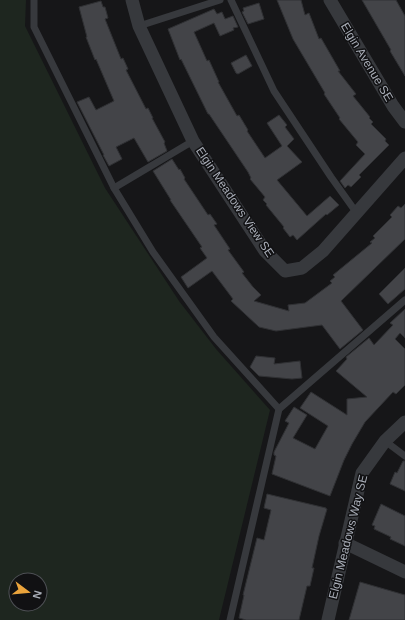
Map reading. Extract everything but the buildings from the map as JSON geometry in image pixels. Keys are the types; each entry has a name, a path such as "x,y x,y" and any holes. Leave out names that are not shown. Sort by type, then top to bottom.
{"street":[{"name":"Elgin Meadows View SE","path":"132,0 139,26 193,141 266,251 285,271 302,268 323,250 405,158"},
{"name":"Elgin Avenue SE","path":"330,0 393,106 405,122"},
{"name":"Elgin Meadows Way SE","path":"328,620 362,473 385,441 405,422"},
{"path":"345,543 405,572"}],"lane":[{"path":"34,0 34,27 114,188 153,252 214,337 279,409"},
{"path":"139,26 220,0"},
{"path":"231,0 274,91 356,212"},
{"path":"114,188 193,141"},
{"path":"230,620 279,409 405,300"},
{"path":"385,441 405,456"}],"shaded area":[{"path":"0,0 26,0 25,26 105,188 179,301 216,349 270,410 219,620 0,620"}]}
